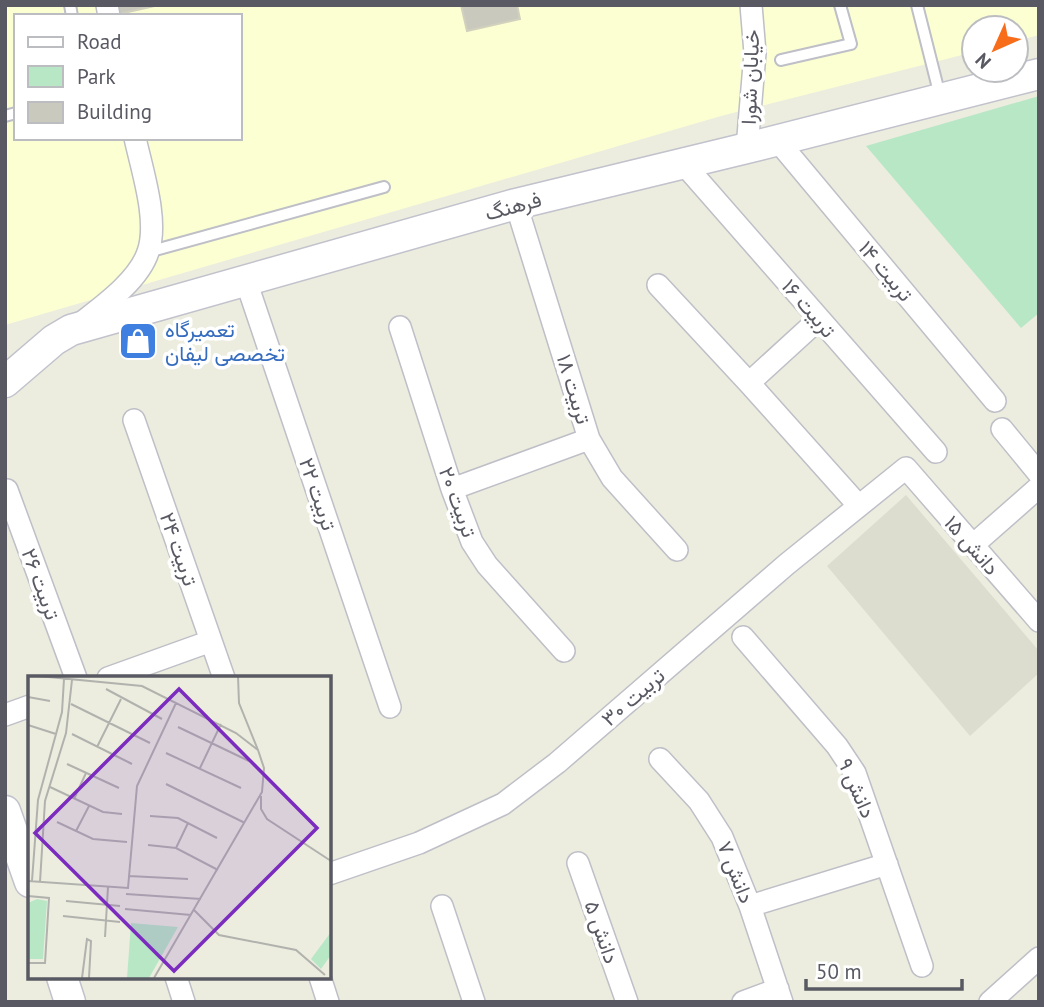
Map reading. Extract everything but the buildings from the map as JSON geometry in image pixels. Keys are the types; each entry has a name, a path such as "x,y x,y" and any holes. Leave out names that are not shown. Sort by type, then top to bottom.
{"main road":[{"name":"فرهنگ","path":"5,382 54,340 71,330 516,204 1039,74"},
{"path":"5,811 28,876"},
{"path":"63,979 70,1002"}],"street":[{"name":"خیابان شورا","path":"747,148 755,53 751,5"},
{"path":"71,330 111,300 127,283 148,252 151,214 135,140"},
{"name":"تربیت ۱۴","path":"777,140 995,401"},
{"name":"تربیت ۱۶","path":"682,163 936,452"},
{"name":"تربیت ۱۸","path":"516,204 589,439 612,478 677,550"},
{"name":"تربیت ۲۲","path":"246,281 390,707"},
{"path":"658,285 859,506"},
{"path":"749,383 819,320"},
{"name":"تربیت ۲۰","path":"400,327 452,489 472,542 478,553 564,651"},
{"name":"تربیت ۲۴","path":"134,420 224,676"},
{"path":"1002,429 1039,474"},
{"path":"452,489 589,439"},
{"name":"تربیت ۳۰","path":"331,873 444,833 503,804 557,763 788,564 906,468"},
{"name":"دانش ۱۵","path":"906,468 1039,621"},
{"path":"973,545 1039,487"},
{"name":"تربیت ۲۶","path":"7,490 75,676"},
{"name":"دانش ۹","path":"743,637 837,746 855,773 922,966"},
{"path":"114,676 211,641"},
{"path":"5,715 28,707"},
{"name":"دانش ۷","path":"660,759 699,801 722,837 750,906 780,995"},
{"name":"دانش ۵","path":"578,863 626,1002"},
{"path":"750,906 887,864"},
{"path":"442,906 474,1002"},
{"path":"990,1002 1039,958"},
{"path":"177,979 184,1002"},
{"path":"321,979 328,1002"},
{"path":"743,1002 780,995"}],"lane":[{"path":"781,60 850,44 841,5"},
{"path":"917,5 941,99"},
{"path":"148,252 384,187"}],"shaded area":[{"path":"5,5 1039,5 1039,35 1030,37 1030,14 960,14 960,56 721,116 5,325"},
{"path":"906,495 1039,651 1039,673 970,736 827,566"}],"green space":[{"path":"1039,96 1039,313 1021,328 866,146"}],"place":[{"name":"تعمیرگاه تخصصی لیفان","path":"138,341"}]}
